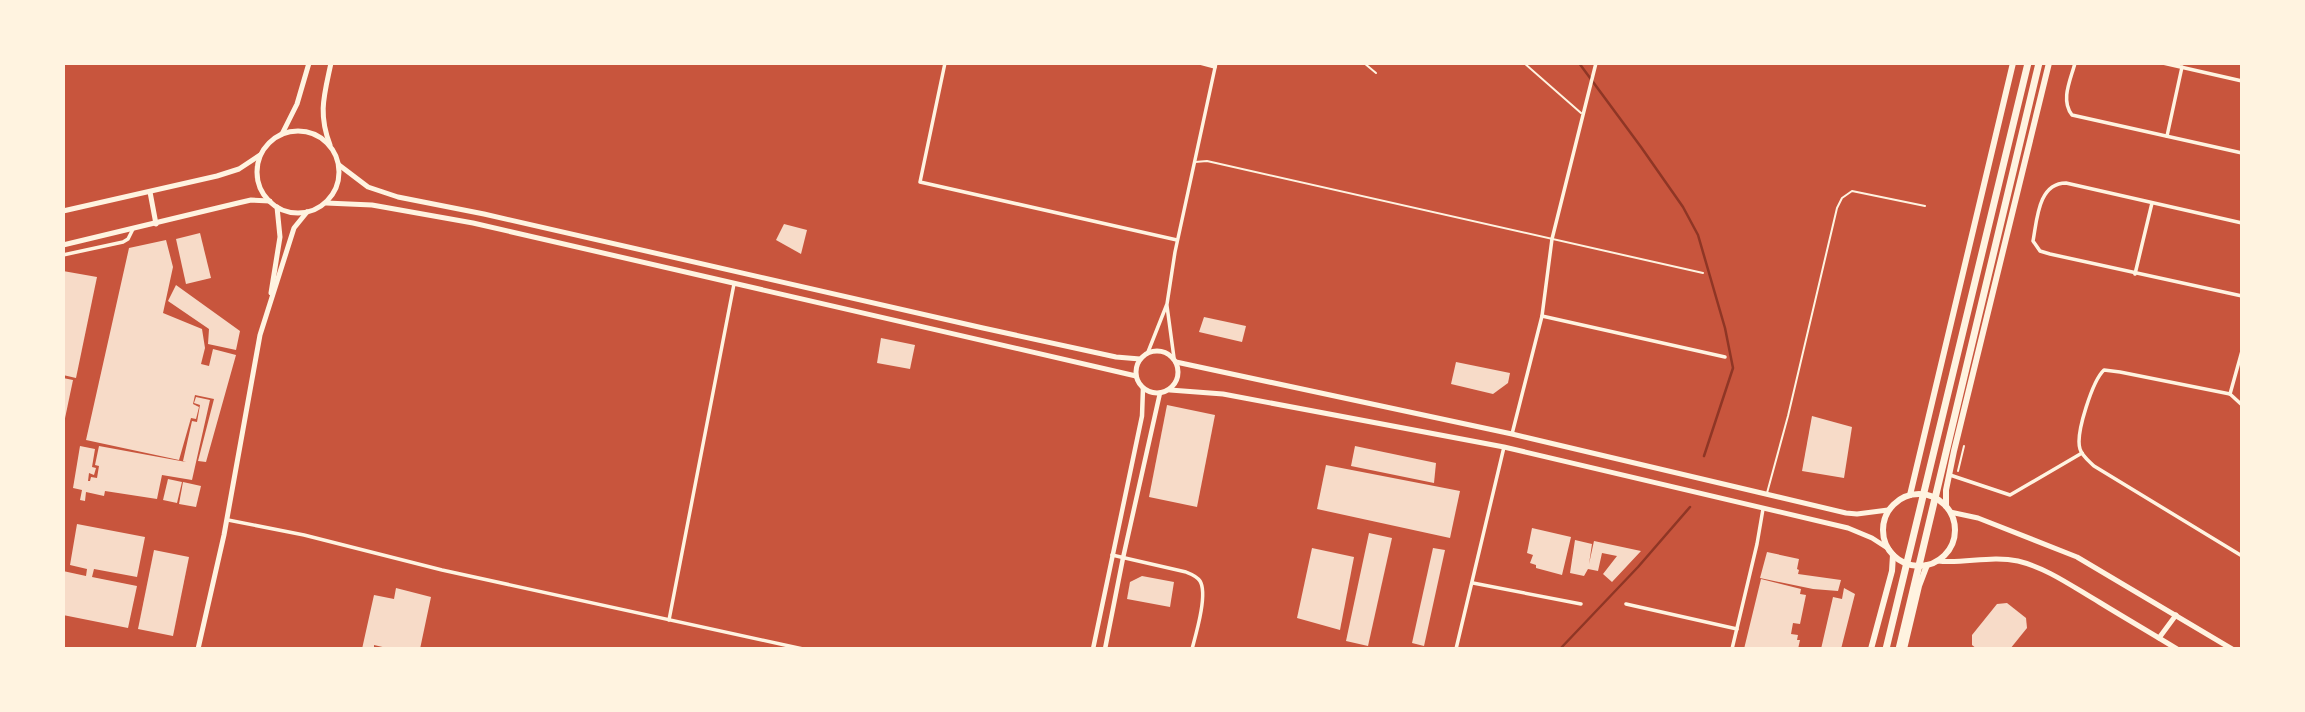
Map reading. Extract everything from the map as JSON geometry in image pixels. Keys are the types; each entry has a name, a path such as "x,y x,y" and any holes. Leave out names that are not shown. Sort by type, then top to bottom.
{"highway":[{"path":"1910,495 2013,63"},
{"path":"1886,649 2028,63"},
{"path":"1901,649 2039,63"},
{"path":"1891,552 1908,564 1927,565 1938,561 1952,544 1955,534 1946,490 2049,63"},
{"path":"1871,649 1892,571 1891,552 1883,530 1888,510 1898,500 1910,495 1930,495 1948,509"},
{"path":"1901,649 1927,565"}],"main road":[{"path":"282,134 297,104 309,63"},
{"path":"331,63 321,108 322,121 331,148 339,165 368,187 388,195 484,214 996,331 1116,357 1140,359"},
{"path":"63,211 239,169 261,154 270,142 293,131 314,134 331,148"},
{"path":"261,154 257,174 259,184 276,207 296,213 307,212 326,203 372,205 473,223 1136,376"},
{"path":"326,203 337,186 339,165"},
{"path":"150,191 156,223"},
{"path":"63,244 251,200 270,201"},
{"path":"271,300 280,237 276,207"},
{"path":"198,649 225,535 260,335 294,228 307,212"},
{"path":"1888,510 1846,513 1512,434 1175,360 1162,351 1148,352 1140,359 1136,369 1136,376 1143,388 1160,393 1170,390 1223,394 1504,447 1847,528 1872,538 1891,552"},
{"path":"1170,390 1178,378 1175,360"},
{"path":"1948,509 2055,546 2099,568 2232,649"},
{"path":"1938,561 2004,560 2030,565 2067,583 2177,649"},
{"path":"2160,638 2176,615"}],"street":[{"path":"945,63 920,182 1177,240"},
{"path":"1148,352 1167,304 1177,240 1215,65 1200,63"},
{"path":"1512,434 1542,316 1552,239 1597,63"},
{"path":"2076,63 2066,96 2067,109 2072,115 2242,153"},
{"path":"2163,63 2242,81"},
{"path":"2167,136 2182,67"},
{"path":"2242,223 2057,183 2046,191 2033,241 2040,251 2242,296"},
{"path":"2135,274 2152,203"},
{"path":"63,255 123,242 128,239 133,228"},
{"path":"669,620 734,284"},
{"path":"1167,304 1175,360"},
{"path":"1542,316 1725,357"},
{"path":"2230,394 2242,351"},
{"path":"2242,405 2230,394 2104,370 2094,384 2078,440 2082,453 2094,466 2242,555"},
{"path":"1093,649 1142,416 1143,388"},
{"path":"1105,649 1160,393"},
{"path":"1456,649 1504,447"},
{"path":"1950,475 2010,495 2082,453"},
{"path":"1732,649 1763,507"},
{"path":"226,519 304,535 442,570 803,649"},
{"path":"1112,555 1195,575 1200,581 1202,601 1192,649"},
{"path":"1473,583 1581,604"},
{"path":"1626,604 1737,629"}],"lane":[{"path":"1364,63 1376,73"},
{"path":"1524,63 1582,114"},
{"path":"1194,162 1220,164 1703,273"},
{"path":"1767,493 1796,385 1827,246 1842,198 1853,191 1925,206"}],"path":[{"path":"1958,471 1964,446"}],"building":[{"path":"784,224 807,230 801,254 776,240"},
{"path":"200,233 211,278 186,284 176,239"},
{"path":"166,240 173,267 163,313 202,329 205,348 201,364 209,366 213,349 236,355 206,462 198,461 214,399 195,395 193,404 199,407 196,419 191,418 179,460 86,440 129,248"},
{"path":"63,271 97,277 76,378 63,375"},
{"path":"176,285 240,331 236,350 208,344 209,329 168,301"},
{"path":"1204,317 1246,326 1242,342 1199,332"},
{"path":"881,338 915,345 910,369 877,363"},
{"path":"1456,362 1510,373 1508,383 1493,394 1451,384"},
{"path":"63,378 73,380 64,423 63,423"},
{"path":"196,397 210,400 192,480 162,475 157,499 105,491 104,496 86,492 85,501 80,500 82,490 73,488 80,446 95,449 92,467 96,468 94,475 89,473 88,481 91,477 97,478 99,466 95,465 99,446 186,462 183,461 192,421 197,422 200,405 194,403"},
{"path":"1167,405 1215,415 1197,507 1149,497"},
{"path":"1812,416 1852,427 1844,478 1802,471"},
{"path":"1355,446 1436,463 1434,483 1351,466"},
{"path":"1326,465 1460,491 1450,538 1317,509"},
{"path":"168,479 182,482 177,503 163,500"},
{"path":"183,482 201,486 196,507 179,504"},
{"path":"77,524 145,537 137,577 94,569 92,577 137,586 128,628 63,615 63,571 86,576 87,569 70,565"},
{"path":"1532,528 1571,537 1562,575 1536,568 1536,565 1530,563 1533,555 1527,553"},
{"path":"1369,533 1392,538 1368,646 1346,641"},
{"path":"1575,540 1592,544 1589,564 1594,541 1641,551 1612,582 1603,574 1617,556 1602,553 1598,571 1588,569 1584,576 1570,573"},
{"path":"1312,548 1354,557 1340,630 1297,618"},
{"path":"1433,548 1445,550 1424,646 1412,643"},
{"path":"154,550 189,557 173,636 138,629"},
{"path":"1767,552 1799,559 1798,574 1841,580 1838,591 1813,589 1760,578"},
{"path":"1142,576 1174,582 1170,607 1127,599 1130,582"},
{"path":"1761,579 1801,589 1800,594 1806,595 1800,624 1793,623 1791,634 1798,635 1798,649 1744,649"},
{"path":"396,588 431,597 420,649 391,649 374,645 374,649 362,649 374,595 394,599"},
{"path":"1844,588 1855,594 1841,649 1821,649 1833,597 1842,599"},
{"path":"2007,603 2026,618 2027,628 2010,649 1977,649 1972,645 1972,635 1997,604"}],"waterway":[{"path":"1579,63 1683,207 1698,235 1725,328 1733,368 1704,456"},
{"path":"1560,649 1638,567 1690,507"}]}
